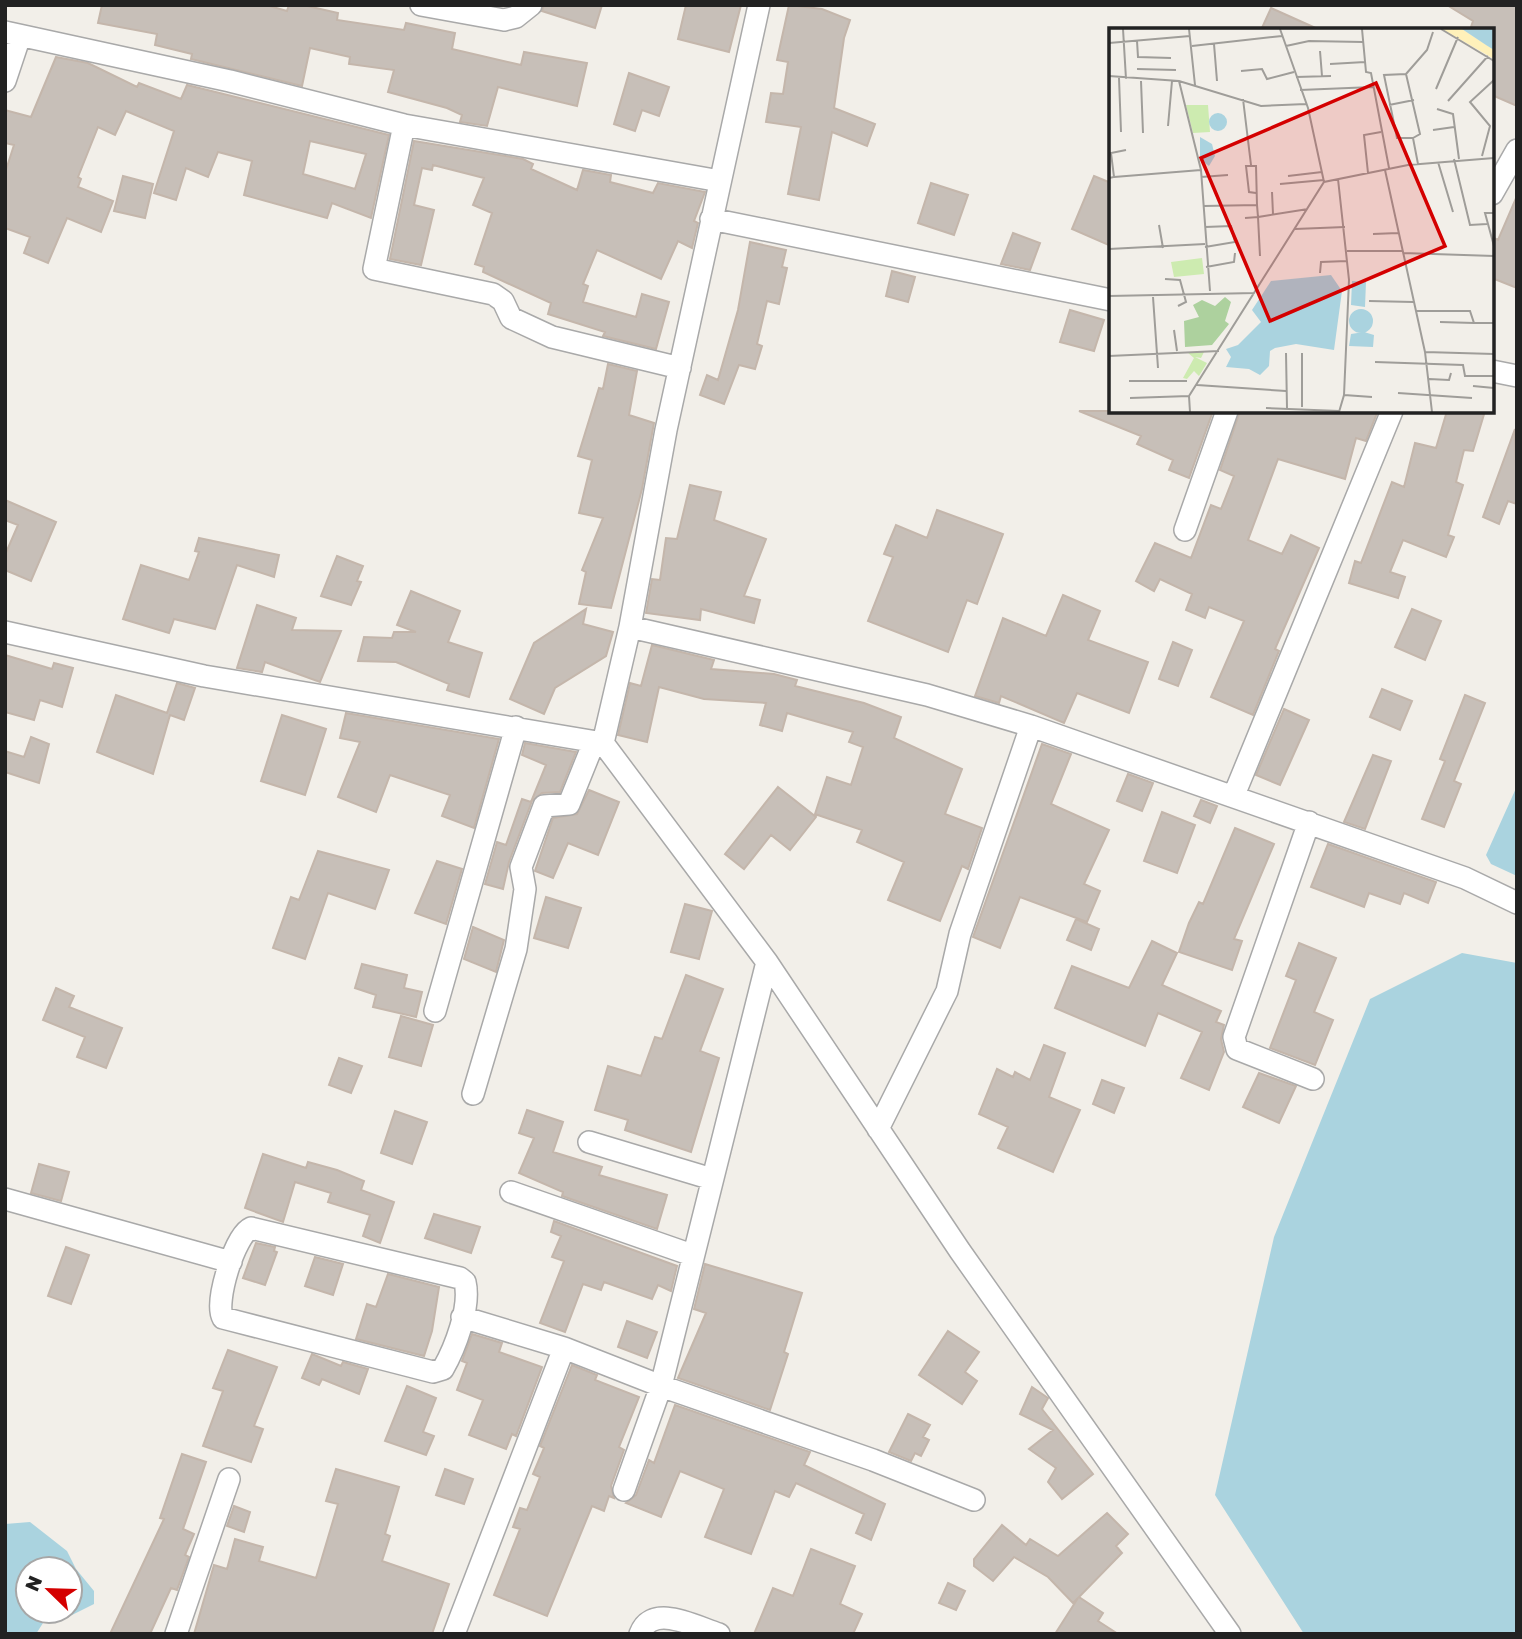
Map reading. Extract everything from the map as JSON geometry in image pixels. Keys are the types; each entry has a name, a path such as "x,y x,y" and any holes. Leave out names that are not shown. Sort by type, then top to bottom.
{"street":[{"path":"421,5 504,20 516,17 531,5"},
{"path":"473,1094 516,949 525,888 521,867 544,806 569,804 598,742 630,627 680,368 759,5"},
{"path":"5,81 13,34 230,81 404,125 720,181"},
{"path":"404,125 374,269 492,294 503,301 511,318 552,337 680,368"},
{"path":"1494,190 1517,150"},
{"path":"711,219 1109,300"},
{"path":"1494,371 1517,376"},
{"path":"1185,530 1226,413"},
{"path":"1234,795 1391,413"},
{"path":"630,627 927,695 1031,726 1465,878 1517,903"},
{"path":"5,632 204,676 598,742 767,962 968,1262 1230,1634"},
{"path":"878,1129 947,991 960,934 1031,726"},
{"path":"435,1011 516,727"},
{"path":"1309,822 1234,1037 1237,1049 1313,1079"},
{"path":"624,1490 661,1386 767,962"},
{"path":"589,1142 712,1179"},
{"path":"511,1192 692,1255"},
{"path":"5,1199 231,1262"},
{"path":"251,1228 460,1278 465,1282 467,1290 462,1317 445,1366 433,1373 223,1318 219,1305 238,1238 251,1228"},
{"path":"462,1317 564,1348 661,1386 873,1460 974,1500"},
{"path":"454,1634 564,1348"},
{"path":"177,1634 229,1479"},
{"path":"640,1634 644,1625 652,1618 663,1617 719,1634"}],"water":[{"path":"1517,786 1517,876 1491,864 1486,855"},
{"path":"1462,953 1517,963 1517,1634 1304,1634 1215,1495 1274,1237 1370,999"},
{"path":"30,1522 69,1555 14,1555 14,1625 42,1625 36,1634 5,1634 5,1524"},
{"path":"84,1579 94,1591 94,1604 84,1609"}],"building":[{"path":"102,5 266,5 287,11 289,5 303,5 338,13 337,20 404,30 406,23 455,33 452,49 521,65 524,52 587,63 577,106 498,87 487,126 460,122 462,115 447,108 388,92 394,70 349,64 350,57 310,48 302,86 191,59 192,54 155,45 157,34 98,23"},
{"path":"544,5 602,5 595,28 542,11"},
{"path":"686,5 741,5 729,52 678,39"},
{"path":"789,5 822,9 850,20 844,38 834,108 875,124 867,146 832,132 819,200 788,194 801,127 766,122 771,93 783,94 788,62 777,60"},
{"path":"1447,5 1517,5 1517,106 1494,96 1494,28 1471,28 1473,21"},
{"path":"1271,8 1316,28 1262,28"},
{"path":"56,57 88,63 137,87 139,83 181,99 187,85 389,135 371,218 332,203 327,218 244,195 252,161 218,152 208,177 186,168 176,200 154,193 174,131 126,111 115,135 98,127 78,177 81,179 78,187 113,201 101,232 67,218 48,263 24,253 30,237 5,228 5,173 14,145 5,143 5,110 31,117","holes":["310,141 366,154 355,189 303,174"]},
{"path":"629,73 669,87 659,116 642,110 635,131 614,124"},
{"path":"414,141 523,159 533,164 531,169 577,190 583,170 611,175 610,182 653,193 658,183 705,192 694,221 698,223 692,248 678,241 661,279 597,250 583,284 588,286 583,302 636,317 642,294 669,302 656,349 603,336 605,332 548,314 551,303 483,272 484,267 475,264 492,213 473,205 484,178 433,165 432,170 422,168 414,205 434,210 421,265 390,259"},
{"path":"123,176 153,184 145,218 114,211"},
{"path":"1094,176 1109,182 1109,245 1072,229"},
{"path":"931,183 968,195 954,235 918,223"},
{"path":"1517,196 1517,288 1494,279 1494,238 1498,240"},
{"path":"1013,233 1040,243 1030,270 1001,264"},
{"path":"750,242 786,250 782,267 787,268 779,304 767,301 757,344 762,346 755,369 739,365 724,404 700,395 707,375 718,380 738,310"},
{"path":"892,271 915,277 908,302 886,296"},
{"path":"1070,310 1104,320 1094,351 1060,342"},
{"path":"608,364 637,371 629,415 654,423 642,489 611,608 579,604 586,572 582,570 603,518 579,513 592,460 578,456 599,388 603,389"},
{"path":"1079,411 1212,413 1189,478 1169,470 1173,460 1137,444 1141,436"},
{"path":"1239,413 1377,413 1366,441 1356,438 1345,479 1278,459 1248,540 1282,554 1291,535 1319,548 1275,649 1279,651 1253,715 1211,697 1244,621 1209,607 1205,618 1186,610 1192,594 1160,579 1154,591 1136,581 1155,543 1191,558 1211,505 1221,509 1234,476 1220,470"},
{"path":"1446,413 1484,413 1473,451 1464,450 1456,482 1463,485 1448,535 1454,537 1446,557 1403,540 1390,572 1405,577 1398,598 1349,583 1355,561 1361,563 1392,482 1404,487 1415,443 1436,448"},
{"path":"1515,429 1517,504 1508,501 1499,524 1483,517"},
{"path":"690,485 721,492 714,520 766,539 744,596 760,600 754,623 701,609 700,620 646,613 652,579 660,580 666,538 677,539"},
{"path":"5,500 56,522 31,581 5,570 5,555 18,525 5,520"},
{"path":"937,510 1003,534 977,604 967,600 948,652 868,621 893,557 884,554 896,525 927,538"},
{"path":"199,538 279,555 274,577 237,565 215,629 174,619 169,633 123,619 141,565 189,580 199,552 195,551"},
{"path":"337,556 363,566 357,581 361,582 351,605 321,596"},
{"path":"411,591 460,611 448,642 482,653 469,697 447,690 449,684 396,662 358,661 364,637 392,638 394,632 416,632 397,625"},
{"path":"1063,595 1100,611 1088,640 1148,662 1129,713 1077,693 1064,723 1001,696 999,703 975,696 1003,618 1046,636"},
{"path":"257,605 296,618 292,630 341,631 320,682 265,662 262,672 237,668"},
{"path":"586,609 583,624 613,632 606,656 555,688 544,714 510,699 534,643"},
{"path":"1412,609 1441,621 1425,660 1395,647"},
{"path":"1173,642 1192,650 1178,686 1159,679"},
{"path":"652,645 714,660 711,669 774,674 797,680 795,686 864,703 901,717 894,738 962,769 945,814 982,828 968,869 962,866 940,921 888,900 904,862 857,842 862,830 815,814 827,777 851,785 863,747 849,742 853,732 787,713 782,731 760,725 766,703 704,699 659,687 647,742 618,735 630,683 641,686"},
{"path":"5,655 52,669 54,663 73,668 62,707 40,700 34,720 5,712"},
{"path":"177,683 195,688 184,720 170,715 153,774 97,752 116,695 167,713"},
{"path":"1382,689 1412,701 1400,730 1370,717"},
{"path":"1465,695 1485,703 1454,781 1461,784 1444,827 1422,819 1445,761 1440,759"},
{"path":"1284,709 1309,720 1280,785 1256,775"},
{"path":"346,713 499,739 474,828 442,816 450,795 390,775 376,812 338,797 360,742 340,738"},
{"path":"282,715 326,729 305,795 261,781"},
{"path":"31,737 49,744 39,783 5,772 5,751 24,757"},
{"path":"525,743 576,752 560,792 542,793 532,801 509,862 503,889 485,884 497,842 506,845 522,799 531,802 546,765 522,755"},
{"path":"1042,744 1071,754 1051,804 1109,830 1084,884 1100,891 1087,922 1020,897 1000,948 973,937"},
{"path":"1373,755 1391,761 1365,829 1344,822"},
{"path":"1128,774 1153,783 1142,811 1117,801"},
{"path":"778,787 816,817 790,850 771,835 744,869 725,854"},
{"path":"589,790 619,802 598,855 568,843 553,878 535,871 553,818 577,814"},
{"path":"1201,800 1217,806 1210,823 1194,816"},
{"path":"1162,812 1195,825 1177,873 1144,861"},
{"path":"1235,828 1274,844 1234,939 1242,941 1232,970 1179,952 1189,923 1199,902 1203,904"},
{"path":"1328,844 1436,882 1428,903 1404,893 1400,904 1369,893 1364,907 1311,887"},
{"path":"318,851 389,870 375,909 328,893 305,959 273,948 291,897 299,900"},
{"path":"437,861 462,869 446,924 415,913"},
{"path":"546,897 581,908 568,948 534,938"},
{"path":"685,904 712,911 699,959 671,952"},
{"path":"1076,919 1099,929 1091,950 1067,940"},
{"path":"473,927 504,940 496,972 464,959"},
{"path":"1152,941 1177,953 1162,985 1221,1011 1216,1022 1224,1025 1221,1039 1224,1052 1209,1090 1181,1078 1202,1032 1158,1013 1145,1046 1055,1008 1072,966 1129,988"},
{"path":"1299,943 1336,958 1314,1012 1333,1020 1315,1065 1270,1048 1296,980 1286,976"},
{"path":"362,964 407,975 404,988 422,992 416,1017 373,1007 376,995 355,988"},
{"path":"686,975 723,989 700,1051 719,1058 691,1152 625,1130 628,1120 595,1110 608,1066 641,1076 655,1037 662,1039"},
{"path":"56,988 74,996 69,1007 122,1028 106,1068 77,1057 85,1037 43,1020"},
{"path":"401,1016 433,1025 421,1066 389,1057"},
{"path":"1044,1045 1065,1053 1049,1097 1080,1110 1053,1172 998,1148 1008,1127 979,1114 997,1069 1013,1077 1015,1072 1030,1080"},
{"path":"339,1058 362,1066 351,1093 329,1085"},
{"path":"1259,1073 1296,1086 1279,1123 1243,1107"},
{"path":"1102,1080 1124,1088 1114,1113 1093,1104"},
{"path":"527,1110 563,1122 553,1152 602,1167 599,1175 667,1195 657,1229 562,1196 563,1192 519,1173 534,1138 519,1133"},
{"path":"395,1111 427,1122 412,1164 381,1153"},
{"path":"263,1154 306,1168 308,1162 337,1170 364,1181 361,1190 394,1202 380,1243 363,1236 370,1215 328,1202 331,1193 295,1182 283,1222 245,1208"},
{"path":"39,1164 69,1172 61,1201 31,1193"},
{"path":"434,1214 480,1227 471,1253 425,1238"},
{"path":"554,1221 677,1266 671,1291 658,1285 652,1299 604,1282 601,1290 583,1284 565,1332 540,1323 564,1261 552,1257 561,1236 551,1232"},
{"path":"256,1243 275,1247 274,1251 277,1252 265,1285 243,1278"},
{"path":"66,1247 89,1255 71,1304 48,1296"},
{"path":"315,1257 343,1264 333,1295 305,1286"},
{"path":"705,1264 802,1293 784,1352 788,1354 770,1410 678,1378 706,1313 694,1309"},
{"path":"388,1274 439,1287 432,1331 424,1356 356,1339 367,1304 376,1307"},
{"path":"627,1321 657,1332 647,1358 618,1347"},
{"path":"948,1331 979,1352 965,1372 977,1381 962,1404 919,1375"},
{"path":"472,1334 502,1343 499,1352 542,1367 516,1436 512,1434 506,1449 469,1435 483,1400 457,1390 467,1363 462,1361"},
{"path":"228,1350 277,1367 254,1426 263,1429 251,1462 203,1446 223,1391 213,1388"},
{"path":"312,1354 341,1366 343,1362 368,1369 359,1394 322,1379 319,1385 302,1378"},
{"path":"572,1365 597,1375 595,1380 639,1397 619,1447 624,1450 611,1486 614,1498 609,1496 604,1511 592,1506 547,1616 494,1595 520,1529 513,1527 520,1508 527,1510 540,1477 533,1474 544,1448 540,1446"},
{"path":"407,1386 436,1398 423,1432 434,1436 426,1455 385,1441"},
{"path":"1032,1387 1048,1398 1042,1409 1093,1474 1062,1499 1048,1482 1056,1468 1029,1449 1053,1430 1020,1414"},
{"path":"675,1405 810,1452 804,1465 885,1504 871,1540 856,1533 864,1514 796,1483 789,1497 775,1491 751,1554 705,1537 724,1489 680,1471 661,1517 626,1503 636,1495 649,1460 654,1463"},
{"path":"908,1414 930,1425 923,1437 929,1440 921,1456 915,1453 911,1461 889,1452"},
{"path":"182,1454 206,1462 183,1529 194,1534 185,1555 189,1557 177,1590 171,1588 150,1634 110,1634 164,1519 160,1518"},
{"path":"336,1469 399,1487 385,1534 390,1536 382,1561 449,1584 432,1634 194,1634 214,1565 227,1569 235,1539 263,1547 259,1561 316,1578 338,1504 326,1501"},
{"path":"445,1469 473,1479 464,1504 436,1495"},
{"path":"234,1506 250,1512 244,1532 227,1526"},
{"path":"1107,1513 1128,1534 1116,1546 1122,1553 1079,1597 1103,1613 1098,1621 1118,1634 1055,1634 1078,1598 1073,1603 1048,1577 1014,1557 993,1581 974,1566 974,1559 1002,1525 1026,1545 1030,1539 1058,1556"},
{"path":"811,1549 855,1566 840,1604 862,1614 853,1634 754,1634 773,1588 793,1596"},
{"path":"948,1583 965,1591 956,1610 939,1603"}]}
